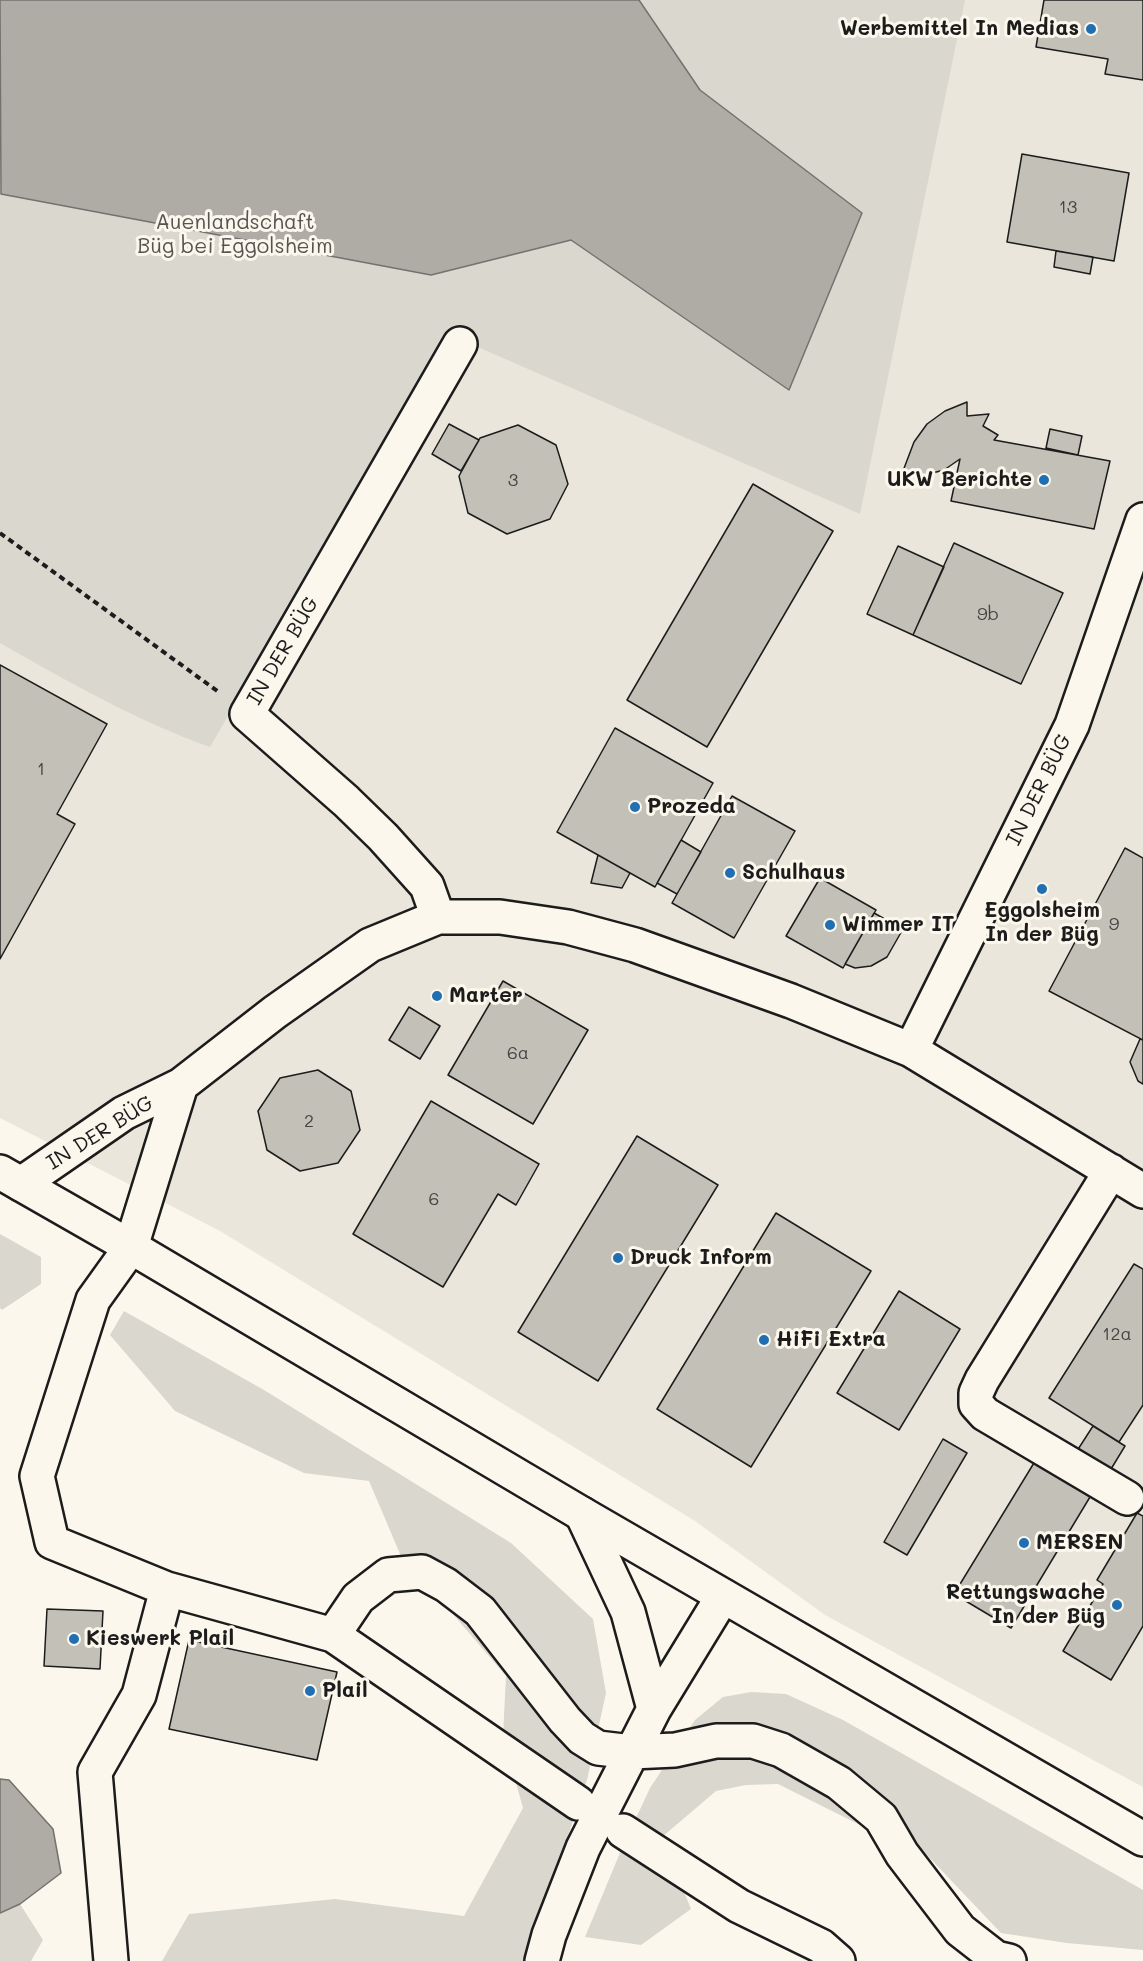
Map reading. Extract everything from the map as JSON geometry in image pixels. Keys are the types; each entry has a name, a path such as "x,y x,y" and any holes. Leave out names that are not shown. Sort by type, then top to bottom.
{"street":[{"name":"IN DER BÜG","path":"438,916 427,886 383,837 338,793 247,714 460,344"},
{"name":"IN DER BÜG","path":"911,1050 1072,725 1143,520"},
{"name":"IN DER BÜG","path":"10,1178 124,1113 181,1085 275,1012 370,945 438,916 500,917 568,927 624,942 791,1001 911,1050 1143,1191"},
{"name":"IN DER BÜG","path":"167,1589 52,1542 38,1476 93,1300 131,1247 181,1085"},
{"path":"1111,1171 982,1380 976,1393 976,1404 985,1414 1127,1498"},
{"path":"10,1178 582,1514 1143,1839"},
{"path":"582,1514 628,1612 654,1709"},
{"path":"333,1635 358,1598 388,1575 422,1572 446,1585 480,1611 565,1720 582,1738 597,1748 632,1752 675,1750 716,1741 753,1741 781,1750 839,1783 881,1818 902,1854 960,1930 996,1958 1009,1961"},
{"path":"111,1961 94,1772 139,1695 167,1589 333,1635 579,1803"},
{"path":"542,1961 549,1935 583,1848 654,1709 723,1596"},
{"path":"623,1831 739,1906 821,1946 838,1961"}],"path":[{"path":"0,533 247,714"}],"shaded area":[{"path":"0,0 639,0 700,90 862,213 789,390 571,240 431,275 1,194"},
{"path":"934,0 1143,0 1143,1787 825,1615 695,1521 220,1231 0,1118 0,626 200,735 444,319"},
{"path":"0,1779 9,1780 53,1829 61,1873 20,1904 0,1913"}],"green space":[{"name":"Auenlandschaft Büg bei Eggolsheim","path":"0,0 965,0 860,514 448,334 210,747 129,713 0,643"},
{"path":"0,1234 41,1257 41,1284 2,1310 0,1308"},
{"path":"124,1311 264,1390 511,1543 593,1619 606,1693 587,1780 525,1961 162,1961 189,1914 335,1899 464,1916 523,1808 503,1736 506,1676 446,1606 403,1561 369,1481 304,1473 175,1411 110,1335"},
{"path":"751,1692 786,1694 843,1720 1143,1890 1143,1950 1067,1943 1001,1933 907,1834 866,1828 778,1784 746,1785 716,1791 662,1837 691,1909 641,1945 585,1937 650,1788 695,1720 723,1697"},
{"path":"20,1904 43,1940 31,1961 0,1961 0,1913"}],"building":[{"name":"Werbemittel In Medias","path":"1044,0 1143,0 1143,80 1105,74 1108,59 1036,47"},
{"path":"1022,154 1129,173 1114,261 1007,242"},
{"path":"1056,251 1093,257 1090,274 1054,267"},
{"path":"967,402 967,416 989,414 983,426 998,435 994,440 1110,461 1094,529 951,501 960,459 944,470 921,476 903,471 914,442 927,424 945,411"},
{"path":"449,424 479,440 461,471 432,454"},
{"path":"518,425 556,445 568,484 550,519 507,534 468,513 459,476 480,438"},
{"path":"1050,429 1082,436 1078,455 1046,448"},
{"path":"753,484 833,531 707,747 627,700"},
{"path":"954,543 1063,593 1021,684 913,635"},
{"path":"898,546 944,567 913,635 867,614"},
{"path":"0,665 107,724 57,814 75,824 0,959"},
{"name":"Prozeda","path":"615,728 713,783 655,887 557,832"},
{"name":"Schulhaus","path":"732,796 795,831 734,938 672,903"},
{"path":"681,840 701,852 677,894 657,883"},
{"path":"1125,848 1143,858 1143,1040 1049,991"},
{"path":"598,855 630,873 622,888 591,883"},
{"name":"Wimmer IT","path":"820,878 876,910 843,968 786,936"},
{"path":"874,913 903,929 887,957 871,966 855,968 845,964"},
{"path":"503,981 588,1030 533,1124 448,1075"},
{"path":"409,1007 440,1026 420,1059 389,1040"},
{"path":"1140,1039 1143,1040 1143,1084 1138,1081 1130,1062"},
{"path":"318,1070 351,1091 360,1130 338,1163 300,1171 267,1150 258,1111 280,1078"},
{"path":"431,1101 539,1164 516,1205 498,1194 443,1287 353,1234"},
{"name":"Druck Inform","path":"637,1136 718,1185 598,1381 518,1332"},
{"name":"HiFi Extra","path":"776,1213 871,1271 751,1467 657,1409"},
{"path":"1134,1264 1143,1269 1143,1405 1119,1442 1049,1398"},
{"path":"899,1291 960,1329 899,1430 837,1393"},
{"path":"1093,1426 1125,1446 1108,1474 1075,1454"},
{"path":"943,1439 967,1453 907,1555 884,1542"},
{"name":"MERSEN","path":"1037,1458 1093,1492 1011,1628 954,1594"},
{"name":"Rettungswache In der Büg","path":"1137,1513 1143,1516 1143,1626 1111,1680 1063,1651 1103,1584 1097,1580"},
{"name":"Kieswerk Plail","path":"47,1609 103,1611 100,1669 44,1666"},
{"path":"189,1640 337,1672 317,1760 169,1729"}],"place":[{"name":"Werbemittel In Medias","path":"1091,29"},
{"name":"UKW Berichte","path":"1044,480"},
{"name":"Prozeda","path":"635,807"},
{"name":"Schulhaus","path":"730,873"},
{"name":"Eggolsheim In der Büg","path":"1042,889"},
{"name":"Wimmer IT","path":"830,925"},
{"name":"Marter","path":"437,996"},
{"name":"Druck Inform","path":"618,1258"},
{"name":"HiFi Extra","path":"764,1340"},
{"name":"MERSEN","path":"1024,1543"},
{"name":"Rettungswache In der Büg","path":"1117,1605"},
{"name":"Kieswerk Plail","path":"74,1639"},
{"name":"Plail","path":"310,1691"}]}
